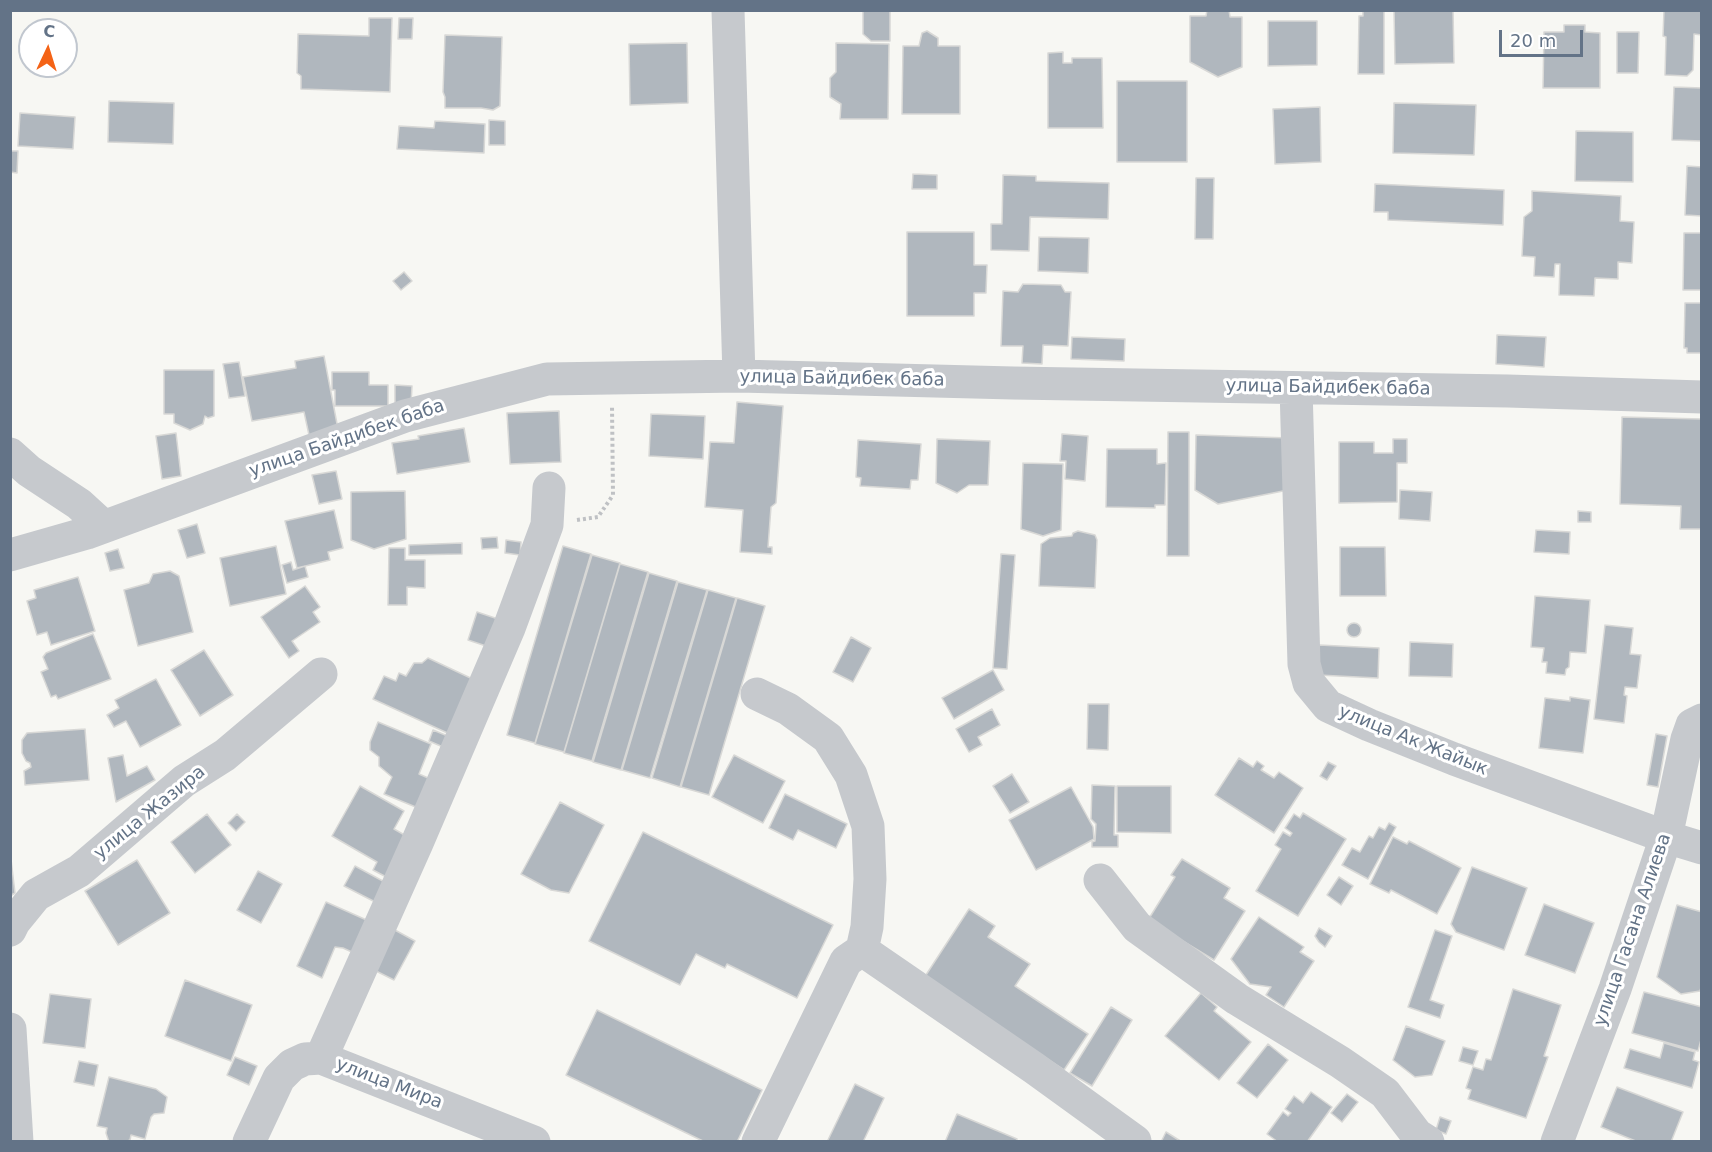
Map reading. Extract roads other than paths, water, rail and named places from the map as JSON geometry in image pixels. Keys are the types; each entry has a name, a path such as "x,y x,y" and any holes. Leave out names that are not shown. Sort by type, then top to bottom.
{"street":[{"path":"728,10 740,376"},
{"name":"улица Байдибек баба","path":"10,555 103,526 405,416 547,379 740,376 1296,388 1508,390 1701,397"},
{"name":"улица Ак Жайык","path":"1296,388 1304,664 1309,683 1328,706 1454,759 1701,848"},
{"path":"10,453 29,471 79,504 103,526"},
{"path":"321,1058 510,628 547,525 549,488"},
{"name":"улица Жазира","path":"10,930 36,895 79,871 184,782 225,755 321,674"},
{"path":"757,694 788,709 828,738 851,775 868,826 870,879 867,927 862,950 846,960 758,1142"},
{"name":"улица Гасана Алиева","path":"1557,1142 1615,989 1666,837 1687,739 1692,725 1701,720"},
{"path":"1100,880 1137,927 1237,999 1340,1062 1385,1093 1417,1135 1428,1142"},
{"path":"862,950 1034,1068 1135,1141"},
{"path":"10,1029 16,1142"},
{"name":"улица Мира","path":"249,1142 279,1078 292,1065 306,1059 321,1058 534,1142"}]}
